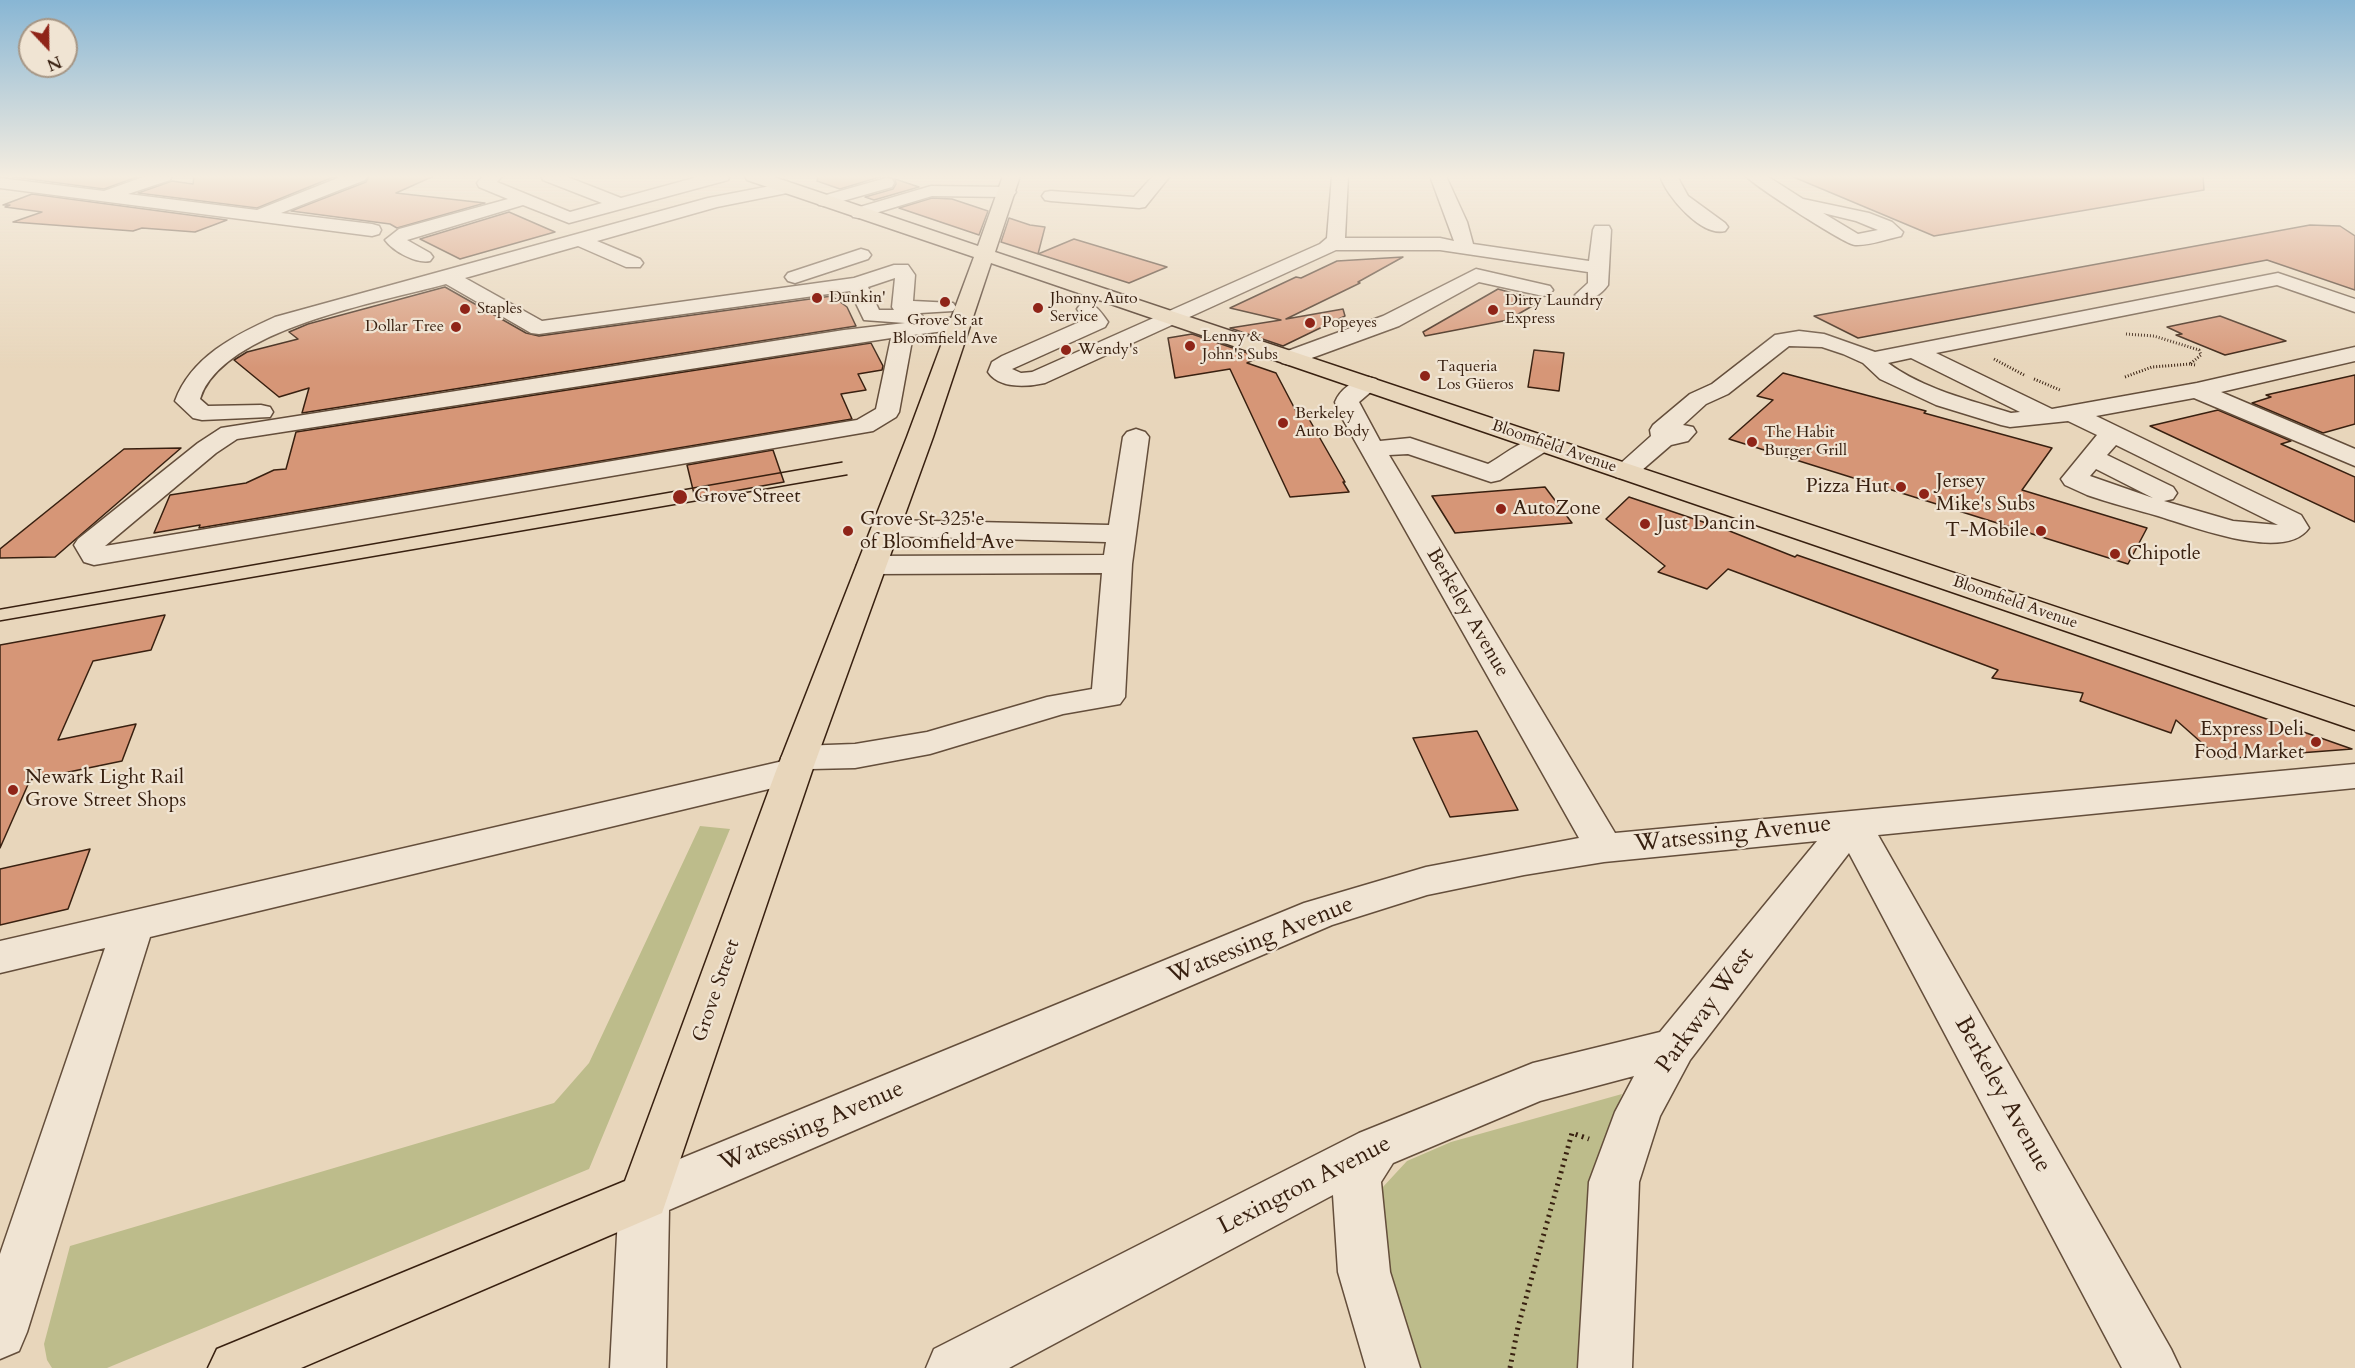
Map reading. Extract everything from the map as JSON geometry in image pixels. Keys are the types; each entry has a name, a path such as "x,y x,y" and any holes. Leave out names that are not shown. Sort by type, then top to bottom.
{"main road":[{"name":"Bloomfield Avenue","path":"939,240 2355,719"},
{"name":"Grove Street","path":"644,1197 797,765 886,528 990,240"},
{"name":"Watsessing Avenue","path":"236,1368 644,1197"}],"street":[{"path":"394,240 423,257"},
{"path":"633,263 580,240 283,322 218,358 194,381 187,401 202,413 256,413 804,334 898,324"},
{"path":"1333,244 1335,240"},
{"path":"1464,248 1465,240"},
{"path":"1585,295 1598,285 1601,240"},
{"path":"1087,309 1097,322 1010,361 1000,367 999,372 1019,381 1037,378 1333,244 1440,244 1598,268"},
{"path":"765,296 769,290 784,281 861,255"},
{"path":"448,277 539,327 857,284 901,269 905,275 902,307 963,315"},
{"path":"1290,358 1391,321 1476,275 1543,290"},
{"path":"1624,471 1664,438 1679,436 1717,406 1720,389 1783,340 1799,338 1824,341 1851,349 1873,359 2278,279 2355,306"},
{"path":"857,284 871,316 898,324"},
{"path":"898,324 887,412 864,426 94,556 88,545 207,448 230,433 898,324 963,315"},
{"path":"1914,351 2062,407 2291,521 2295,528 2287,533 2271,534 2235,529 2091,457 2112,433"},
{"path":"1873,359 1875,364 1888,374 1944,400 2010,420 2198,378 2355,354"},
{"path":"2198,378 2355,458"},
{"name":"Berkeley Avenue","path":"1368,384 1350,395 1347,402 1349,409 1604,848"},
{"path":"0,957 797,765 930,743 1059,704 1108,697 1119,549 1136,437"},
{"path":"1372,449 1410,446 1491,474 1542,443"},
{"path":"886,528 1119,549"},
{"path":"872,565 1119,549"},
{"name":"Watsessing Avenue","path":"644,1197 1318,914 1426,881 1524,861 1604,848 2355,776"},
{"name":"Berkeley Avenue","path":"1852,823 2152,1368"},
{"name":"Parkway West","path":"1605,1368 1614,1182 1638,1112 1674,1047 1852,823"},
{"path":"0,1332 133,926"},
{"name":"Lexington Avenue","path":"953,1368 1376,1148 1533,1083 1674,1047"},
{"path":"1376,1148 1356,1178 1364,1272 1393,1368"},
{"path":"638,1368 644,1197"}],"path":[{"path":"2119,334 2142,333 2164,336 2199,350 2201,355 2190,364 2152,367 2120,380"},
{"path":"1989,355 1996,361 2035,380 2062,407"},
{"path":"2190,364 2198,378"},
{"path":"1510,1368 1518,1327 1572,1133 1624,1151"}],"shaded area":[{"path":"700,826 730,829 589,1169 107,1368 52,1368 47,1360 44,1344 70,1246 554,1103 589,1063"},
{"path":"1622,1094 1589,1197 1586,1368 1411,1368 1373,1228 1382,1188 1407,1161 1451,1142"}],"building":[{"path":"422,240 527,240 460,259"},
{"path":"1002,240 1042,240 1038,254 1001,242"},
{"path":"1077,240 1167,267 1129,283 1038,254"},
{"path":"2229,240 2355,240 2355,290 2267,260 1858,338 1814,316"},
{"path":"1403,257 1358,282 1360,283 1286,319 1343,309 1345,316 1283,346 1230,328 1281,320 1230,308 1296,277 1301,278 1337,261"},
{"path":"445,287 526,333 539,336 832,296 847,307 856,326 302,413 309,388 279,397 234,360 247,352 298,339 289,332 308,324"},
{"name":"Dirty Laundry Express","path":"1498,289 1541,301 1508,320 1425,336 1423,332"},
{"path":"2220,316 2286,341 2225,355 2176,335 2182,334 2167,327"},
{"path":"1192,334 1259,357 1247,363 1276,373 1297,413 1305,412 1349,492 1290,497 1230,369 1175,378 1168,338"},
{"path":"871,343 883,366 882,370 858,374 866,390 841,394 852,419 199,528 200,525 154,533 170,495 246,483 274,470 286,469 296,432"},
{"path":"1534,350 1564,353 1559,391 1528,387"},
{"path":"1783,373 1926,411 1924,413 2052,448 2022,490 2147,528 2128,564 1729,439 1773,400 1757,396"},
{"path":"2355,375 2355,424 2323,433 2252,403 2271,397 2266,395"},
{"path":"2218,410 2291,441 2281,444 2355,477 2355,522 2150,426"},
{"path":"181,448 55,557 0,558 0,549 124,449"},
{"path":"773,450 784,482 695,498 687,465"},
{"name":"AutoZone","path":"1545,487 1572,523 1455,533 1432,496"},
{"path":"1629,497 1727,530 1795,557 1797,555 2352,749 2220,759 2176,720 2171,733 2080,701 2083,693 1992,678 1998,670 1728,569 1707,589 1658,572 1665,566 1606,519"},
{"path":"165,615 151,650 93,661 58,740 136,724 122,761 30,780 0,848 0,645"},
{"path":"1477,731 1518,810 1450,817 1413,738"},
{"name":"Newark Light Rail Grove Street Shops","path":"90,849 68,909 0,925 0,869"}],"tram line":[{"path":"0,609 842,462"},
{"path":"0,621 847,475"}],"place":[{"name":"Dunkin'","path":"817,298"},
{"name":"Grove St at Bloomfield Ave","path":"945,302"},
{"name":"Jhonny Auto Service","path":"1038,308"},
{"name":"Staples","path":"465,309"},
{"name":"Dirty Laundry Express","path":"1493,310"},
{"name":"Popeyes","path":"1310,323"},
{"name":"Dollar Tree","path":"456,327"},
{"name":"Lenny & John's Subs","path":"1190,346"},
{"name":"Wendy's","path":"1066,350"},
{"name":"Taqueria Los Güeros","path":"1425,376"},
{"name":"Berkeley Auto Body","path":"1283,423"},
{"name":"The Habit Burger Grill","path":"1752,442"},
{"name":"Pizza Hut","path":"1901,487"},
{"name":"Jersey Mike's Subs","path":"1924,494"},
{"name":"Grove Street","path":"680,497"},
{"name":"AutoZone","path":"1501,509"},
{"name":"Just Dancin","path":"1645,524"},
{"name":"Grove St 325'e of Bloomfield Ave","path":"848,531"},
{"name":"T-Mobile","path":"2041,531"},
{"name":"Chipotle","path":"2115,554"},
{"name":"Express Deli Food Market","path":"2316,742"},
{"name":"Newark Light Rail Grove Street Shops","path":"13,790"}]}
